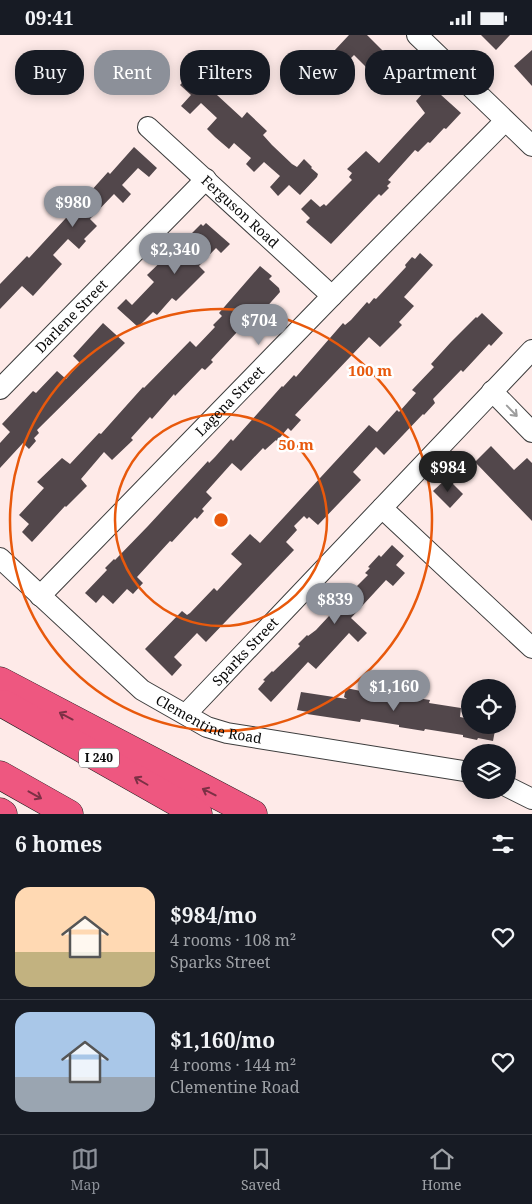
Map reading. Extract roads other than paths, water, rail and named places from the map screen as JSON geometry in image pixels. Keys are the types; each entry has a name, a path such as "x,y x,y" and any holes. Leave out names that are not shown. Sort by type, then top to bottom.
{"highway":[{"path":"0,681 253,814"},
{"name":"I 240","path":"0,701 198,814"},
{"path":"0,775 69,814"}],"street":[{"path":"417,35 532,146"},
{"name":"Lagena Street","path":"40,596 505,121"},
{"name":"Ferguson Road","path":"148,127 332,296"},
{"name":"Darlene Street","path":"0,389 206,179"},
{"name":"Sparks Street","path":"186,714 492,391 529,359"},
{"path":"492,391 532,432"},
{"path":"382,508 532,648"},
{"name":"Clementine Road","path":"0,558 142,690 207,727 227,733 461,771"},
{"path":"516,791 532,799"}]}
